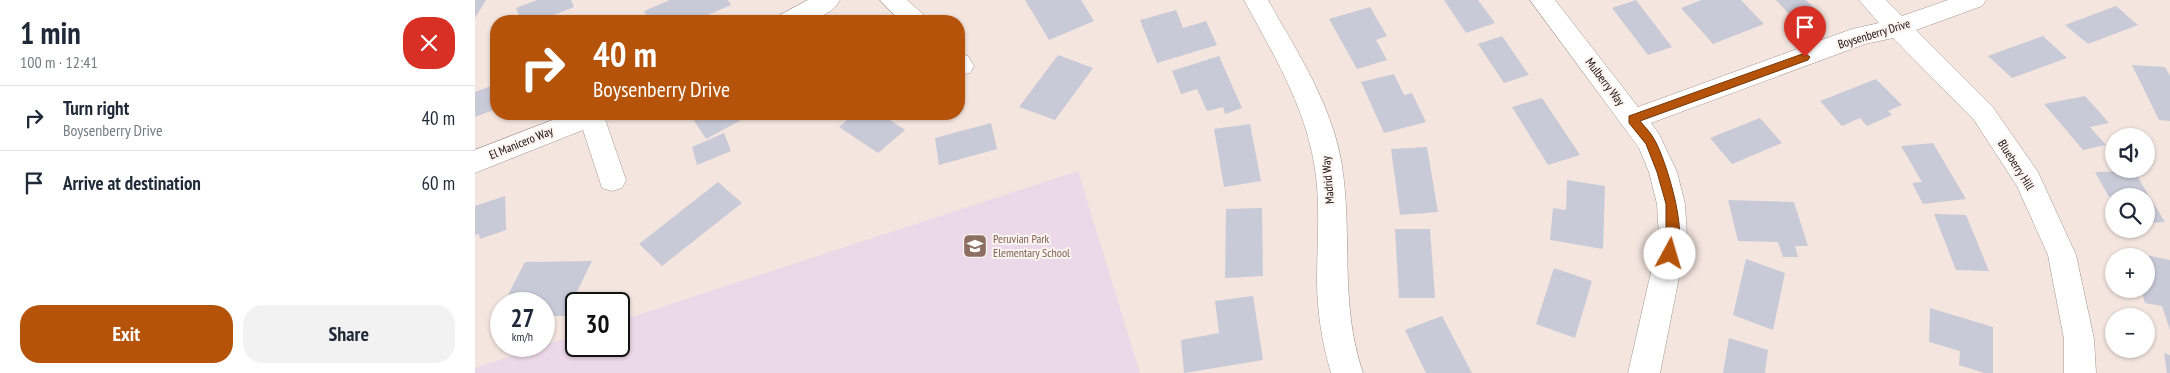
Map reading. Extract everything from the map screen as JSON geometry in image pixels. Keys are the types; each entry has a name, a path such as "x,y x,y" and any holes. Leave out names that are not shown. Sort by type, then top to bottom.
{"street":[{"path":"800,15 828,0"},
{"path":"892,0 908,15"},
{"name":"Madrid Way","path":"1256,0 1306,95 1324,139 1331,188 1330,284 1334,321 1347,373"},
{"name":"Mulberry Way","path":"1542,0 1650,142 1663,172 1671,204 1673,237 1643,373"},
{"name":"Blueberry Hill","path":"1871,0 1983,113 2028,180 2062,255 2079,339 2081,373"},
{"name":"Boysenberry Drive","path":"1633,120 1861,36 1899,27 1974,0"},
{"name":"El Manicero Way","path":"475,162 580,120"},
{"path":"594,120 612,180"}],"shaded area":[{"name":"Peruvian Park Elementary School","path":"1078,171 1140,373 475,373 475,368 509,357 555,357 555,342 565,339 565,357 630,357 630,317"}],"building":[{"path":"475,0 486,0 475,18"},
{"path":"537,0 571,0 574,7 554,15 519,15 516,8"},
{"path":"670,0 728,0 731,5 708,15 646,15 644,11"},
{"path":"1025,0 1081,0 1094,21 1049,40"},
{"path":"1444,0 1478,0 1495,23 1466,33"},
{"path":"1636,0 1672,47 1648,55 1612,8"},
{"path":"1701,0 1741,0 1764,24 1713,44 1681,8"},
{"path":"1776,0 1806,0 1814,8 1791,16"},
{"path":"2116,6 2138,25 2088,44 2065,25"},
{"path":"1370,7 1387,36 1376,40 1387,60 1357,69 1329,19"},
{"path":"1176,10 1183,28 1206,21 1217,45 1157,63 1140,20"},
{"path":"1502,36 1529,75 1504,83 1478,44"},
{"path":"2043,36 2067,58 2012,78 1988,56"},
{"path":"1058,55 1093,68 1055,120 1019,107"},
{"path":"1219,56 1242,108 1225,114 1223,107 1207,111 1197,89 1181,94 1172,71"},
{"path":"2132,65 2165,67 2170,76 2170,121 2159,120"},
{"path":"1394,74 1404,95 1412,93 1426,122 1384,133 1361,82"},
{"path":"1876,79 1902,105 1888,111 1892,115 1867,126 1860,118 1842,126 1820,101"},
{"path":"490,86 490,111 475,117 475,92"},
{"path":"2085,96 2109,123 2090,127 2105,145 2083,150 2044,104"},
{"path":"1542,98 1580,155 1548,165 1512,107"},
{"path":"1760,118 1782,143 1732,164 1710,138"},
{"path":"694,120 741,120 706,139"},
{"path":"847,120 890,120 905,130 878,153 839,127"},
{"path":"991,123 997,149 939,165 935,138"},
{"path":"1250,124 1261,181 1224,187 1214,129"},
{"path":"724,133 731,151 697,165 692,147"},
{"path":"1933,143 1966,199 1923,204 1912,183 1922,182 1901,146"},
{"path":"1427,147 1438,212 1400,215 1391,149"},
{"path":"2095,172 2105,172 2105,178 2138,178 2144,188 2105,188 2105,190"},
{"path":"1567,180 1605,186 1603,249 1550,240 1553,208 1566,210"},
{"path":"718,182 742,203 662,266 639,244"},
{"path":"505,196 506,230 480,239 479,234 475,235 475,206"},
{"path":"1728,200 1794,202 1808,246 1795,246 1798,257 1783,257 1778,242 1738,241"},
{"path":"2155,206 2165,222 2155,223"},
{"path":"1262,208 1263,276 1225,278 1226,209"},
{"path":"1934,214 1966,215 1989,271 1956,270"},
{"path":"1395,229 1430,229 1435,298 1399,298"},
{"path":"2155,257 2170,260 2170,330 2162,306 2145,303 2144,298 2155,298"},
{"path":"1746,259 1785,273 1773,330 1733,315"},
{"path":"592,261 577,292 565,292 565,316 555,316 555,292 510,292 525,262"},
{"path":"1554,268 1592,281 1575,338 1536,324"},
{"path":"1253,296 1263,360 1184,373 1181,340 1219,333 1215,301"},
{"path":"1930,308 1993,327 1993,373 1984,373 1959,365 1960,351 1929,342"},
{"path":"1442,316 1472,373 1426,373 1405,330"},
{"path":"1729,338 1768,350 1765,373 1723,373"},
{"path":"2164,353 2170,355 2170,373 2167,373"}],"place":[{"name":"Peruvian Park Elementary School","path":"975,246"}],"route":[{"path":"1670,254 1673,237 1671,204 1663,172 1650,142 1633,120 1805,57"}]}
